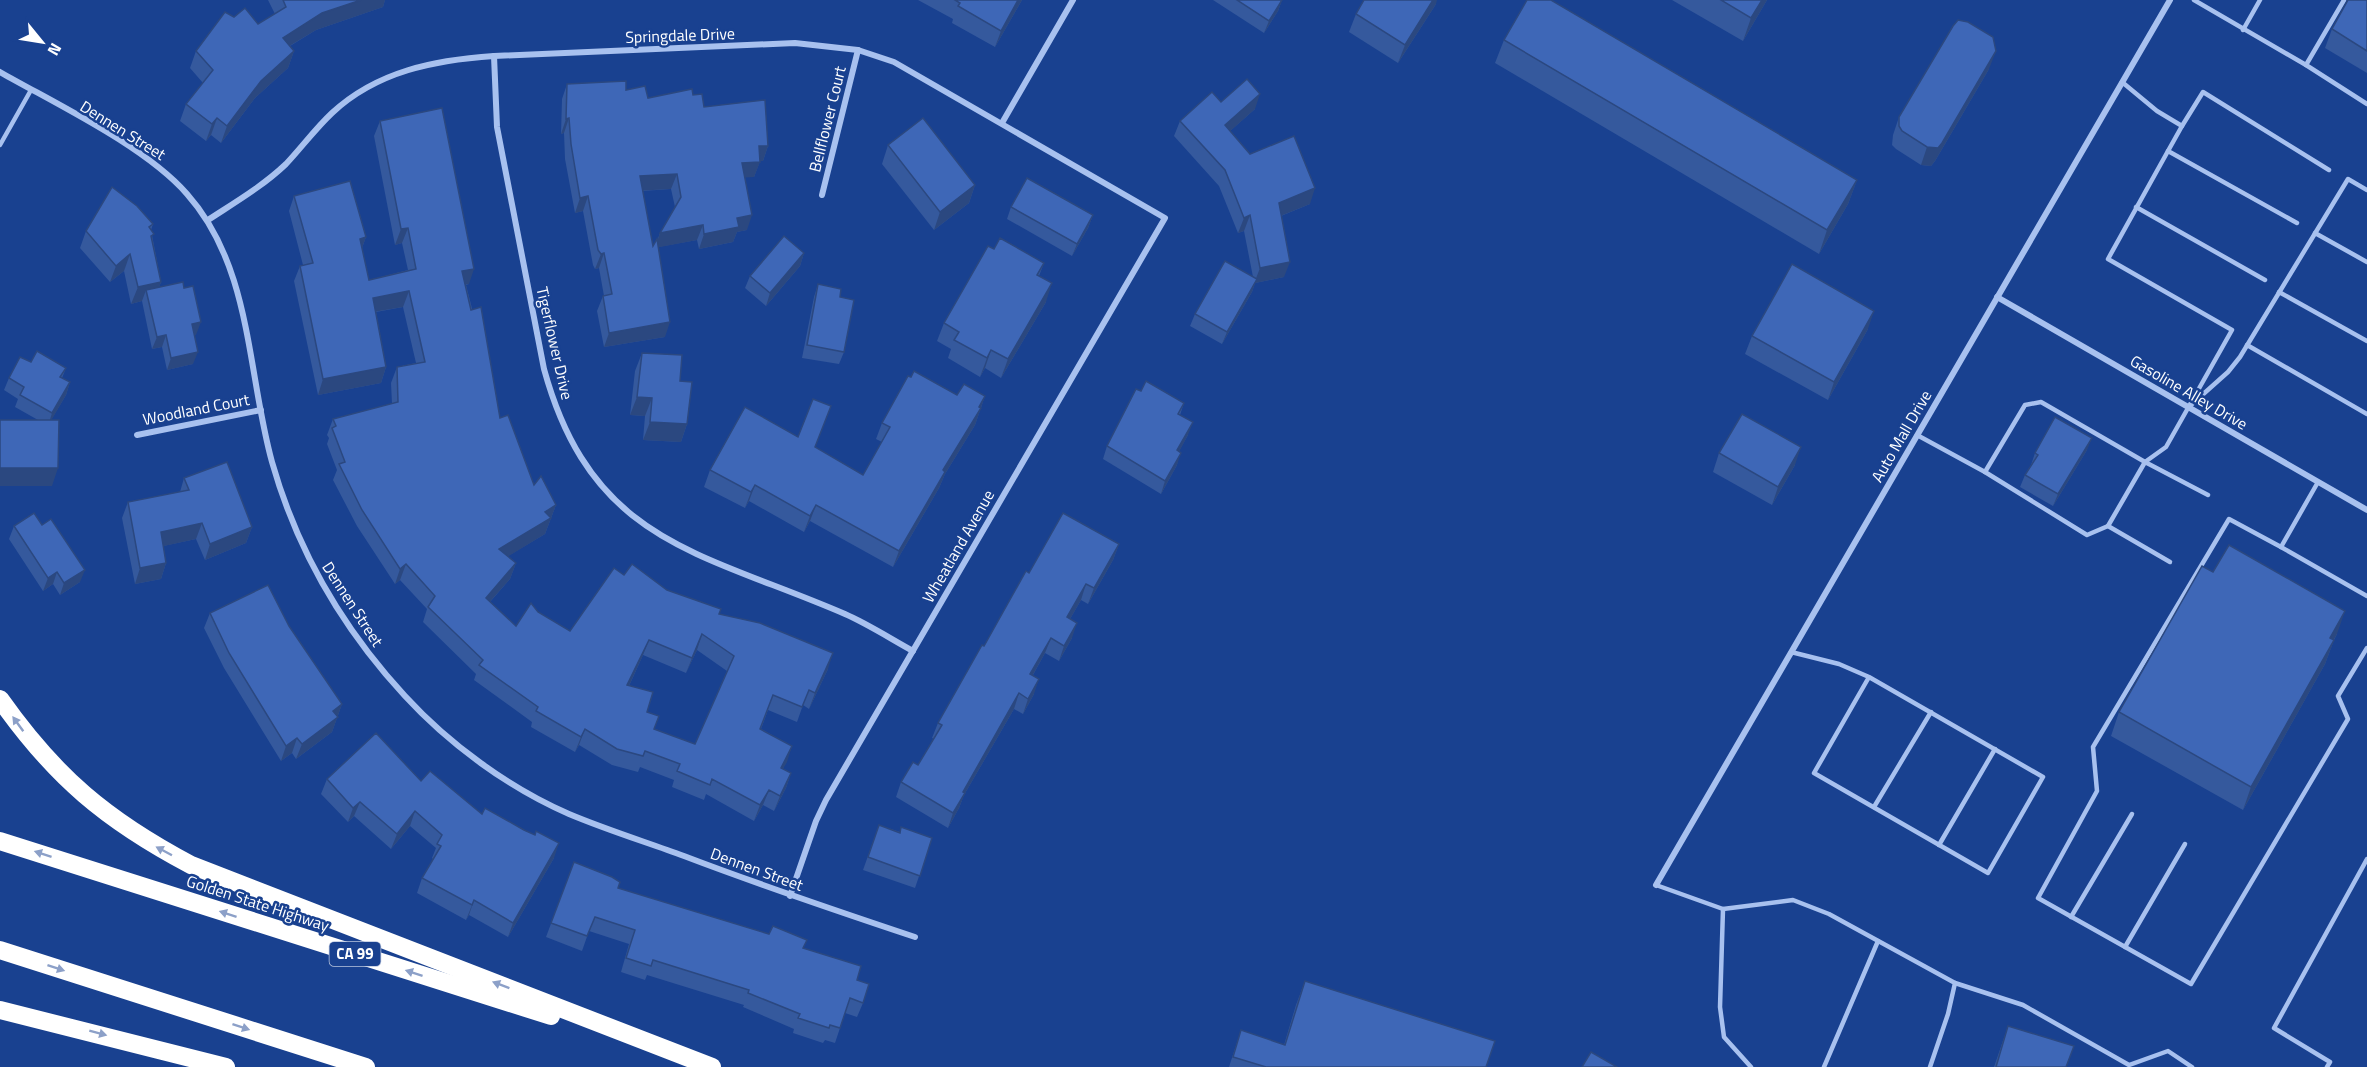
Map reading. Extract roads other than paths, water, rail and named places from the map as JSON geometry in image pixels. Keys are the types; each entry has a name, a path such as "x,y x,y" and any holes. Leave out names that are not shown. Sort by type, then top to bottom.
{"highway":[{"path":"0,699 32,743 63,777 98,808 143,840 190,865 711,1067"},
{"name":"Golden State Highway","path":"0,841 711,1067"},
{"path":"0,950 366,1067"},
{"path":"0,1010 226,1067"}],"street":[{"path":"1002,123 1073,0"},
{"name":"Auto Mall Drive","path":"1656,885 2170,0"},
{"name":"Springdale Drive","path":"208,220 262,184 285,164 333,112 378,81 414,67 447,59 494,56 795,43 858,50 894,62 1165,218"},
{"name":"Bellflower Court","path":"822,195 858,50"},
{"name":"Tigerflower Drive","path":"494,56 497,127 544,369 555,407 571,444 594,477 617,504 648,529 683,549 848,615 913,651"},
{"name":"Dennen Street","path":"0,72 161,169 187,193 208,220 221,244 235,280 272,461 286,504 313,567 342,617 369,655 407,698 448,737 494,772 568,813 790,896 915,937"},
{"name":"Wheatland Avenue","path":"790,896 816,821 1165,218"},
{"name":"Gasoline Alley Drive","path":"1998,297 2367,510"},
{"name":"Woodland Court","path":"137,435 261,410"}],"lane":[{"path":"2194,0 2306,65 2367,104"},
{"path":"2243,30 2260,0"},
{"path":"2306,65 2344,0"},
{"path":"2122,82 2157,111 2182,126"},
{"path":"0,145 31,90"},
{"path":"1917,435 1985,472 2087,535 2108,526 2145,462 2166,447 2232,330 2108,259 2203,92 2329,170"},
{"path":"2168,151 2297,223"},
{"path":"2189,407 2228,372 2247,345 2348,179 2367,190"},
{"path":"2136,207 2265,280"},
{"path":"2315,233 2367,262"},
{"path":"2279,292 2367,341"},
{"path":"2247,345 2367,414"},
{"path":"1985,472 2025,405 2041,402 2145,462 2208,495"},
{"path":"2281,547 2318,482"},
{"path":"2367,596 2229,519 2093,747 2097,791 2038,898 2191,984 2348,719 2338,696 2367,648"},
{"path":"2108,526 2170,562"},
{"path":"1791,652 1839,664 1869,677 2043,777 1988,873 1814,773 1869,677"},
{"path":"1874,807 1930,712"},
{"path":"1939,844 1995,749"},
{"path":"2071,917 2132,814"},
{"path":"2125,947 2185,844"},
{"path":"2327,1067 2330,1062 2274,1028 2367,858"},
{"path":"1656,885 1724,909 1793,900 1829,914 1955,983 2023,1005 2128,1066 2168,1051 2192,1067"},
{"path":"1724,909 1720,1007 1724,1037 1751,1067"},
{"path":"1824,1067 1878,941"},
{"path":"1930,1067 1948,1014 1955,983"}]}
